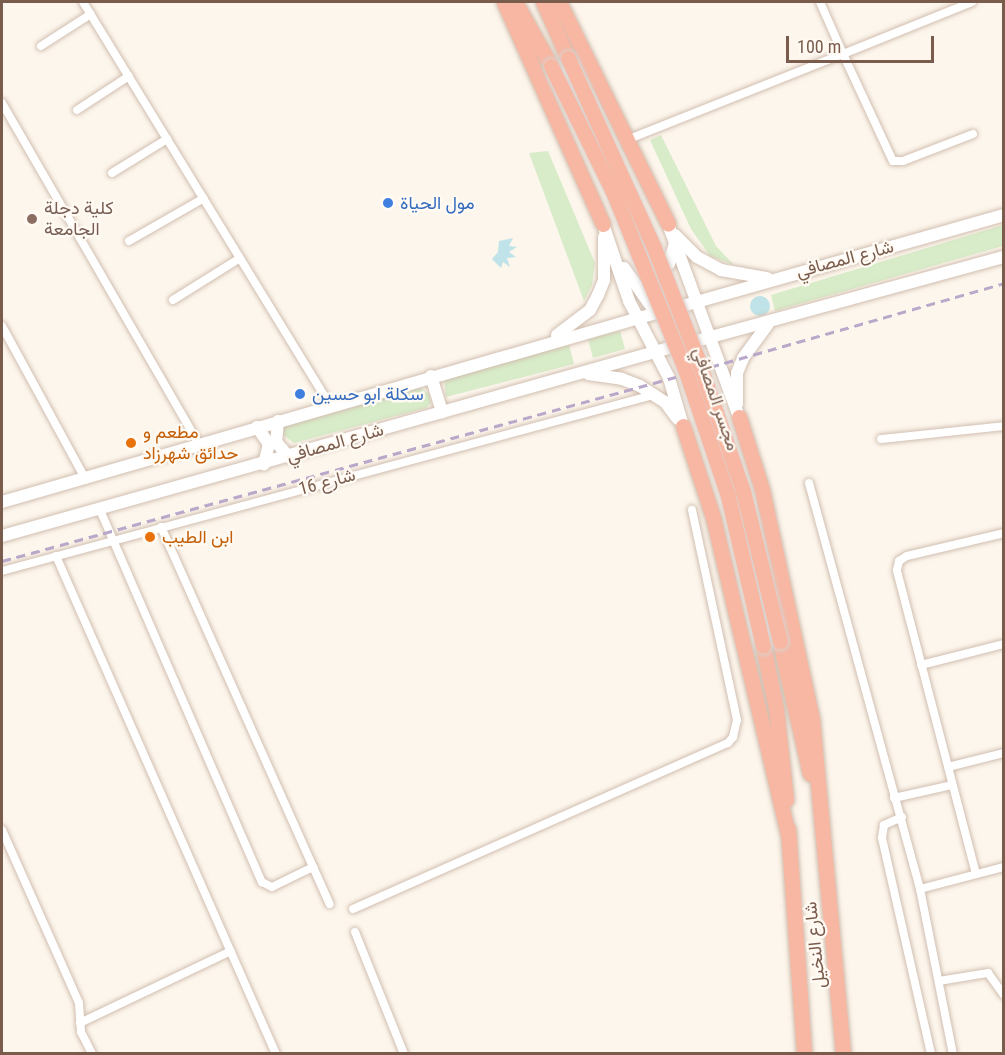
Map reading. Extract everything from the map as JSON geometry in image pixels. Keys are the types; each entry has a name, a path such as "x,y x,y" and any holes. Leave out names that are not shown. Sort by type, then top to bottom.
{"highway":[{"path":"504,2 603,224"},
{"name":"مجسر المصافي","path":"515,2 551,66 613,192 689,380 728,496 763,646 784,762 789,839"},
{"name":"مجسر المصافي","path":"543,2 654,248 697,357 742,491 780,642 823,832"},
{"path":"559,2 629,139 668,224"},
{"path":"737,411 762,490 794,627 812,719 823,832"},
{"path":"681,421 713,517 789,839"},
{"name":"شارع النخيل","path":"823,832 843,1053"},
{"name":"شارع النخيل","path":"789,839 804,1053"}],"main road":[{"name":"شارع المصافي","path":"691,304 1004,215"},
{"path":"603,224 636,318 663,349 681,421"},
{"path":"546,342 576,323 598,295 604,280 603,224"},
{"path":"668,224 702,338 737,411"},
{"path":"668,224 680,242 697,257 721,270 751,277 791,274"},
{"path":"669,264 675,243"},
{"path":"611,245 618,258 631,272 641,276"},
{"path":"702,338 768,324 1004,257"},
{"name":"شارع المصافي","path":"2,502 86,480 431,375 656,313 634,287 618,258"},
{"path":"737,411 737,373 754,338 768,324"},
{"name":"شارع المصافي","path":"2,536 289,457 663,349"},
{"path":"431,375 442,412"},
{"path":"574,375 622,379 653,395 681,421"},
{"path":"719,393 737,411"},
{"path":"681,421 688,399"},
{"path":"278,421 276,442 289,457"},
{"path":"257,428 269,444 264,464"}],"street":[{"path":"83,2 330,405"},
{"path":"820,2 892,161 903,161 973,134"},
{"path":"629,139 972,2"},
{"path":"41,46 91,14"},
{"path":"77,110 129,76"},
{"path":"3,108 199,444"},
{"path":"112,173 167,139"},
{"path":"129,241 204,198"},
{"path":"173,300 240,258"},
{"path":"2,326 86,480"},
{"name":"شارع 16","path":"2,571 653,395"},
{"path":"881,439 1004,426"},
{"path":"809,483 894,798 902,817 920,889 953,1053"},
{"path":"100,510 262,882 272,886 313,867"},
{"path":"353,909 728,743 733,737 737,720 692,510"},
{"path":"161,527 330,904"},
{"path":"976,874 897,570 899,561 907,556 1004,533"},
{"path":"56,556 276,1053"},
{"path":"921,665 1004,644"},
{"path":"948,767 1004,753"},
{"path":"894,798 952,784"},
{"path":"902,817 884,825 882,838 931,1053"},
{"path":"2,830 79,1003 80,1023 92,1053"},
{"path":"920,889 1004,867"},
{"path":"355,932 404,1053"},
{"path":"80,1023 231,951"},
{"path":"939,981 988,973 1004,995"}],"green space":[{"path":"661,135 716,246 734,265 710,256 691,229 650,140"},
{"path":"548,151 595,263 592,285 584,301 529,153"},
{"path":"1003,225 1003,246 775,311 771,295"},
{"path":"620,331 625,349 593,358 588,339"},
{"path":"569,345 574,364 446,397 444,379"},
{"path":"421,388 429,394 431,403 426,408 294,443 282,434 283,427"}],"water":[{"path":"513,238 509,246 517,247 509,252 516,257 507,258 510,267 503,262 501,268 492,259 498,252 499,241"},
{"path":"760,296 767,299 770,306 767,313 760,316 753,313 750,306 753,299"}],"railway":[{"path":"710,367 1004,283"},
{"path":"2,561 679,376"}],"place":[{"name":"مول الحياة","path":"388,203"},
{"name":"كلية دجلة الجامعة","path":"32,219"},
{"name":"سكلة ابو حسين","path":"300,394"},
{"name":"مطعم و حدائق شهرزاد","path":"131,443"},
{"name":"ابن الطيب","path":"150,537"}]}
